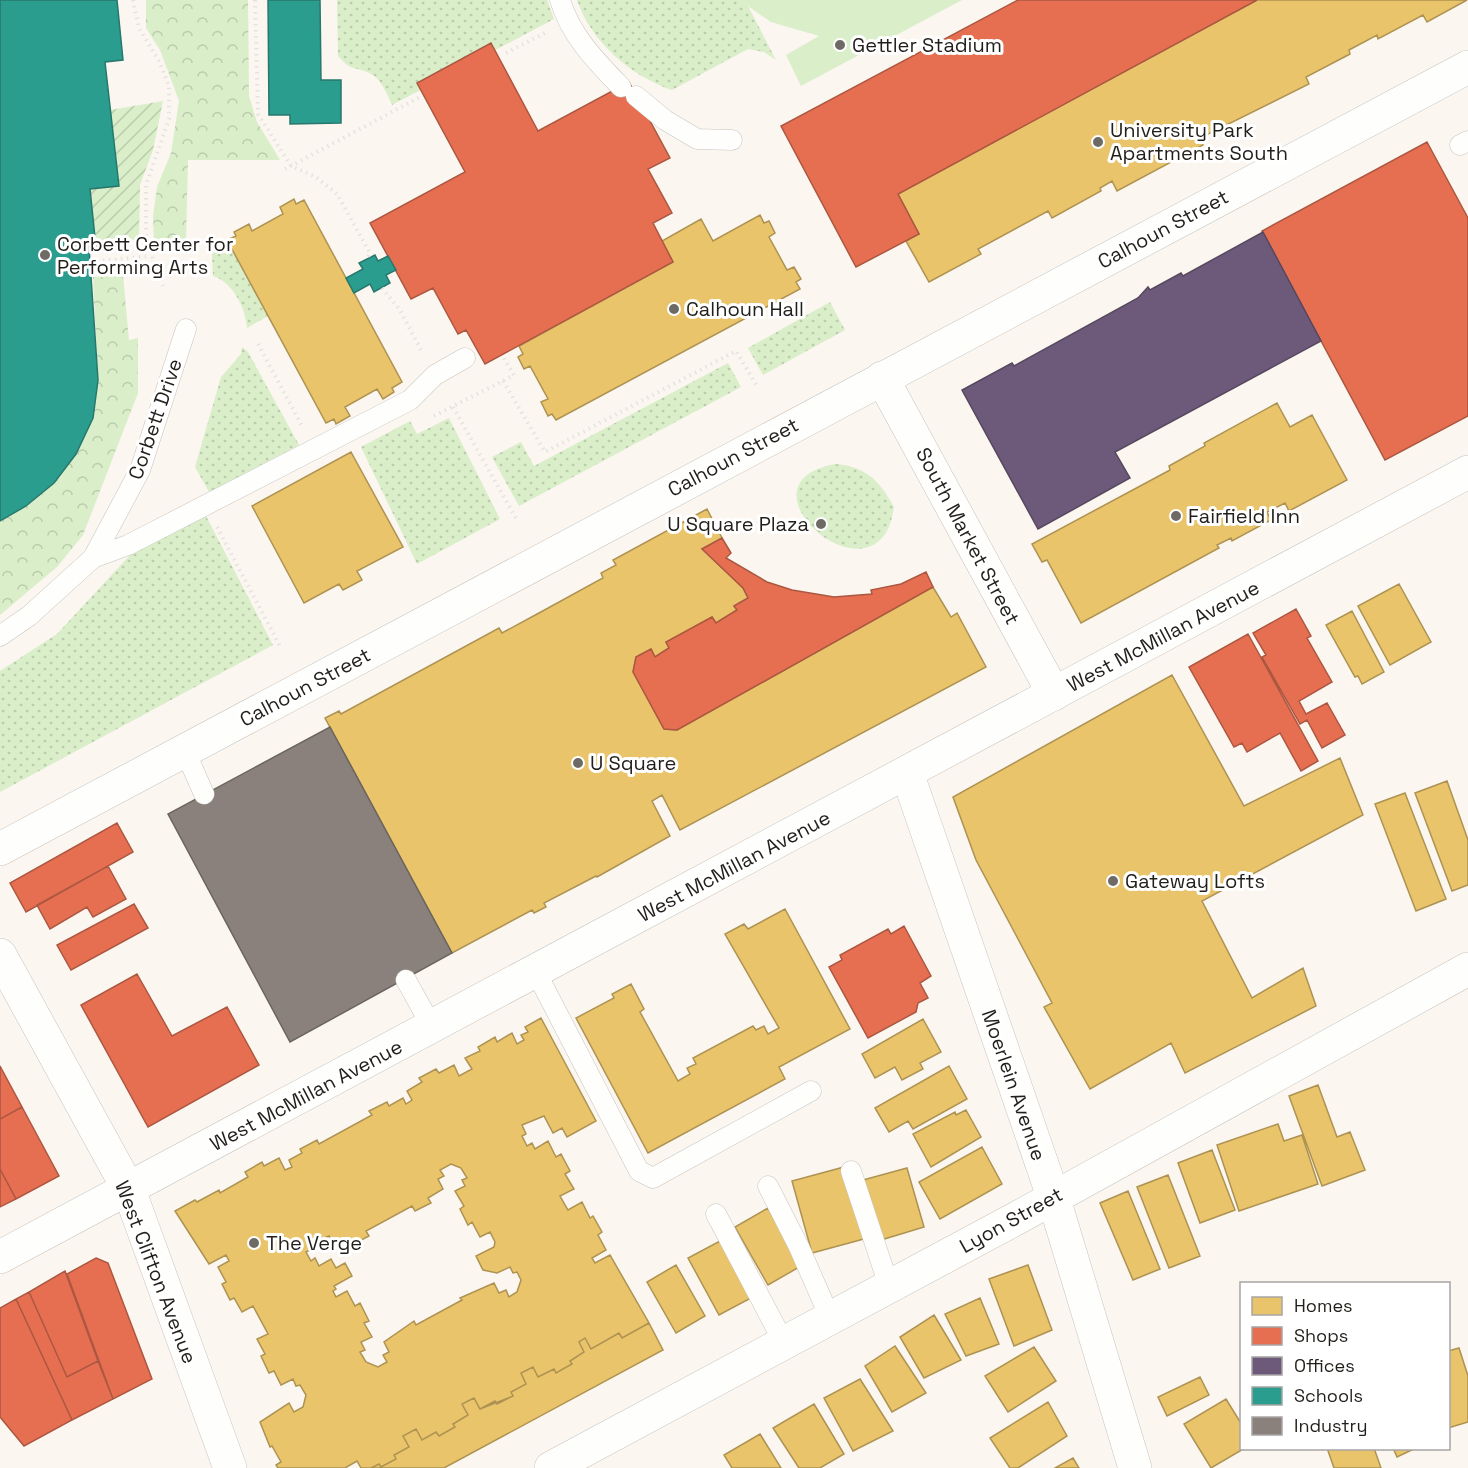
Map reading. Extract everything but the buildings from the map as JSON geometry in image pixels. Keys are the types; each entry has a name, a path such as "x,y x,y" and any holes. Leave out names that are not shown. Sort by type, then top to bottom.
{"main road":[{"name":"Calhoun Street","path":"0,849 1468,67"},
{"name":"South Market Street","path":"882,378 1054,694"},
{"name":"West McMillan Avenue","path":"0,1257 1468,472"},
{"name":"Moerlein Avenue","path":"907,773 1053,1197 1135,1468"},
{"name":"West Clifton Avenue","path":"0,955 8,988 129,1190 230,1468"},
{"name":"Lyon Street","path":"551,1468 1053,1197 1468,969"}],"lane":[{"path":"560,0 567,22 586,51 629,92 665,120 697,140 732,140"},
{"name":"Corbett Drive","path":"0,636 29,616 93,558 140,470 186,329"},
{"path":"93,558 128,545 410,400 435,375 465,358"},
{"path":"185,751 204,794"},
{"path":"536,972 639,1171 653,1178 811,1091"},
{"path":"406,980 432,1027"},
{"path":"851,1171 889,1286"},
{"path":"768,1186 799,1247 830,1318"},
{"path":"716,1214 784,1343"}],"path":[{"path":"133,0 139,28 159,61 169,86 170,119 146,184 146,239 150,256 163,286"},
{"path":"255,0 258,114 291,165 316,177 337,194 370,254 367,259"},
{"path":"506,53 567,22"},
{"path":"285,169 420,97"},
{"path":"91,262 150,256"},
{"path":"382,288 400,310 435,375"},
{"path":"258,344 316,450"},
{"path":"503,381 545,452 736,351 757,386"},
{"path":"502,355 514,375 453,407 517,520"},
{"path":"206,505 281,648"}],"green space":[{"path":"146,0 248,0 249,96 257,122 280,160 188,160 186,240 154,244 153,216 157,187 171,153 179,101 160,50 146,28"},
{"path":"337,0 547,0 554,19 392,105 384,88 375,77 351,67 338,56"},
{"path":"577,0 739,0 748,6 776,60 764,52 748,49 672,90 642,76 614,56 592,30"},
{"name":"Gettler Stadium","path":"739,0 962,0 801,86 786,55 819,36 771,22"},
{"path":"163,101 153,150 140,185 139,239 96,247 90,189 119,186 110,110"},
{"path":"211,234 218,245 227,240 268,316 247,328 237,297 227,284 213,276"},
{"path":"123,275 129,340 138,338 138,393 83,535 57,567 0,615 0,521 26,506 76,454 93,418 98,380 93,277"},
{"path":"830,302 845,330 763,375 748,348"},
{"path":"242,347 248,352 299,445 209,492 195,467 221,377 241,354"},
{"path":"728,363 741,387 519,506 492,457 521,442 534,466"},
{"path":"449,418 500,519 417,564 361,447 410,421 417,434"},
{"path":"835,464 855,468 870,476 877,482 894,507 883,537 864,548 841,546 819,533 803,515 797,494 806,476"},
{"path":"205,514 273,645 0,792 0,671 57,634 131,554"}],"place":[{"name":"Gettler Stadium","path":"840,45"},
{"name":"University Park Apartments South","path":"1098,142"},
{"name":"Corbett Center for Performing Arts","path":"45,255"},
{"name":"Calhoun Hall","path":"674,309"},
{"name":"Fairfield Inn","path":"1176,516"},
{"name":"U Square Plaza","path":"821,524"},
{"name":"U Square","path":"578,763"},
{"name":"Gateway Lofts","path":"1113,881"},
{"name":"The Verge","path":"254,1243"}]}
